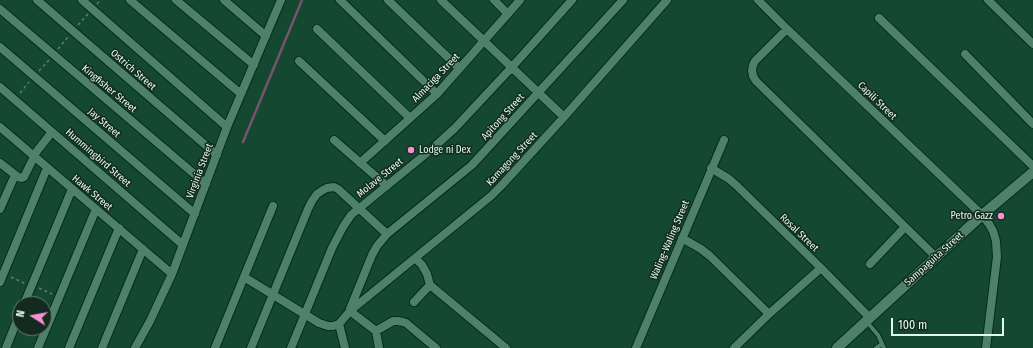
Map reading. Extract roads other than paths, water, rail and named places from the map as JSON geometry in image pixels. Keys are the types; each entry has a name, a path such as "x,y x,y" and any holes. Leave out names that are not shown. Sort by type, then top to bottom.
{"street":[{"name":"Ostrich Street","path":"37,0 217,155"},
{"path":"82,0 227,127"},
{"path":"130,0 242,94"},
{"path":"176,0 254,65"},
{"path":"224,0 266,36"},
{"path":"340,0 437,94"},
{"path":"388,0 460,68"},
{"path":"441,0 564,117"},
{"path":"494,0 508,14"},
{"name":"Almaciga Street","path":"360,163 437,94 520,0"},
{"name":"Molave Street","path":"291,348 337,238 351,215 433,148 455,128 572,0"},
{"name":"Apitong Street","path":"350,311 372,255 387,234 472,165 623,0"},
{"name":"Kamagong Street","path":"350,311 491,196 564,117 667,0"},
{"name":"Capili Street","path":"758,0 982,215 993,231 997,249 996,266 986,348"},
{"path":"988,0 1033,44"},
{"name":"Virginia Street","path":"135,348 154,314 172,274 227,127 266,36 279,1"},
{"name":"Kingfisher Street","path":"0,8 206,184"},
{"path":"879,18 1033,166"},
{"path":"316,28 410,118"},
{"path":"787,29 755,61 752,70 756,81 936,258"},
{"name":"Jay Street","path":"0,47 195,214"},
{"path":"965,54 1033,124"},
{"path":"299,61 384,141"},
{"name":"Hummingbird Street","path":"0,86 183,245"},
{"name":"Hawk Street","path":"0,127 172,274"},
{"path":"0,163 20,178 24,177 40,146 52,132"},
{"path":"334,140 387,186"},
{"name":"Waling-Waling Street","path":"636,348 724,140"},
{"path":"0,282 47,168"},
{"name":"Rosal Street","path":"711,168 729,179 821,268 868,319"},
{"name":"Sampaguita Street","path":"837,348 982,215 1033,172"},
{"path":"0,209 15,175"},
{"path":"251,348 312,201 317,194 327,188 338,188 387,234"},
{"path":"27,296 72,189"},
{"path":"215,348 273,206"},
{"path":"38,348 96,209"},
{"path":"870,264 905,227"},
{"path":"69,348 119,228"},
{"path":"682,238 710,256 769,314"},
{"path":"102,348 143,249"},
{"path":"415,258 427,274 430,285 506,348"},
{"path":"734,348 769,314 821,268"},
{"path":"244,277 305,315 325,325 333,326 339,324 350,311 376,331 379,348"},
{"path":"414,302 430,285"},
{"path":"376,331 393,321 403,322 436,348"},
{"path":"339,324 345,348"},
{"path":"6,348 12,333"}],"lane":[{"path":"868,319 883,346 876,348"}],"waterway":[{"path":"243,142 302,0"}],"place":[{"name":"Lodge ni Dex","path":"411,150"},
{"name":"Petro Gazz","path":"1001,216"}]}
